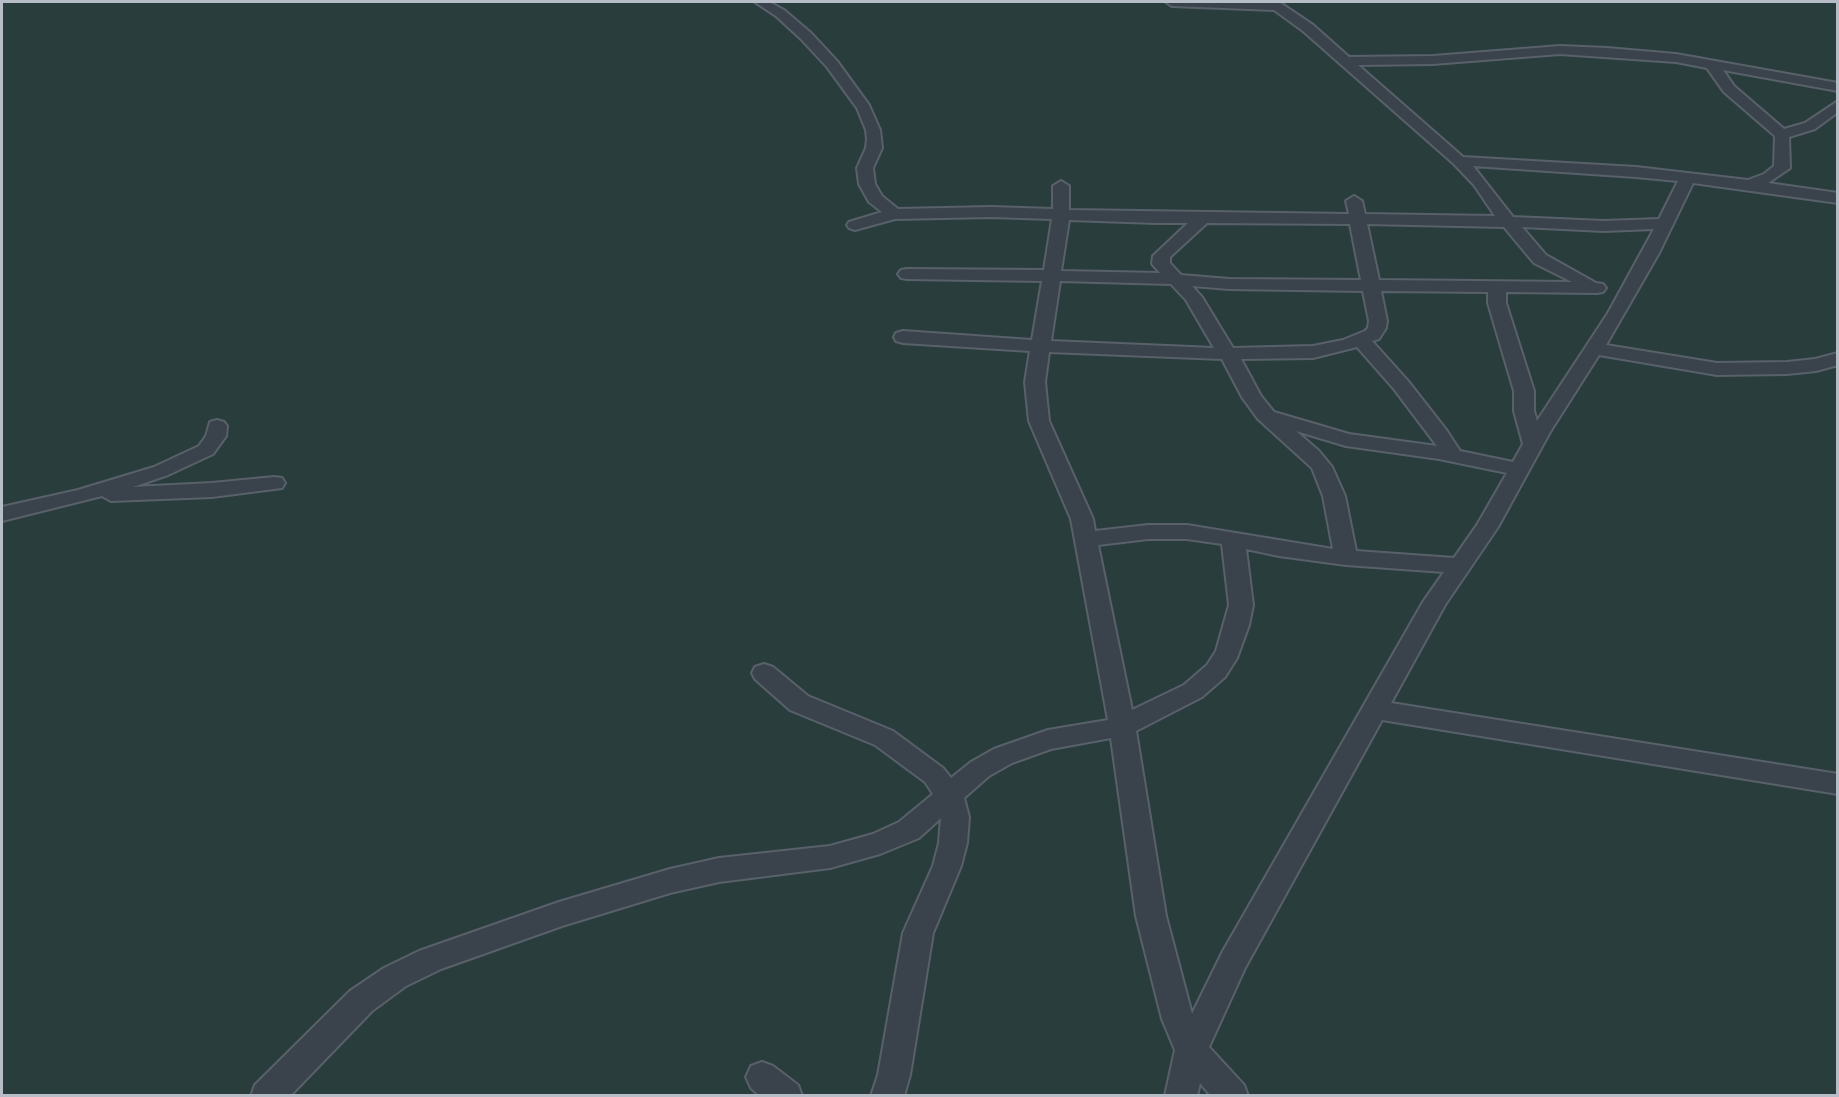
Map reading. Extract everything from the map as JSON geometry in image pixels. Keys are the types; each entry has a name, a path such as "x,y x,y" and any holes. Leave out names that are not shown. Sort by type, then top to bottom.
{"street":[{"path":"761,2 780,13 806,36 832,64 864,108 874,139 874,148 865,168 867,184 875,199 894,214"},
{"path":"1172,2 1274,4 1308,28 1459,161 1480,183 1540,259 1597,288 1625,298"},
{"path":"1345,61 1433,60 1560,50 1644,55 1711,64 1838,87"},
{"path":"1711,64 1729,89 1782,135 1782,168 1770,177 1750,185"},
{"path":"1782,135 1815,123 1838,105"},
{"path":"1459,161 1688,177 1838,198"},
{"path":"1181,1095 1191,1050 1234,960 1435,602 1487,528 1533,443 1595,349 1625,298 1666,224 1688,177"},
{"path":"1061,186 1062,216 1035,381 1039,421 1083,519 1122,727 1151,916 1178,1019 1191,1050 1232,1095"},
{"path":"855,225 894,214 991,212 1202,219 1356,211 1604,226 1666,224"},
{"path":"903,337 1092,349 1228,354 1331,350 1372,335 1377,328 1378,321 1356,211"},
{"path":"1202,219 1162,256 1161,264 1194,297 1252,397 1265,415 1312,455 1322,467 1334,496 1346,558"},
{"path":"907,273 1174,279 1229,284 1597,288"},
{"path":"1497,286 1497,303 1516,359 1524,391 1524,411 1533,443"},
{"path":"1361,340 1440,435 1452,455"},
{"path":"1595,349 1717,369 1787,368 1838,359"},
{"path":"1265,415 1346,440 1452,455 1519,469"},
{"path":"2,514 83,495 161,471 193,458 213,443 217,426"},
{"path":"83,495 200,490 274,483"},
{"path":"1087,539 1148,532 1187,532 1233,538 1279,549 1346,558 1415,565 1460,566"},
{"path":"267,1095 361,1000 395,977 430,960 559,914 670,881 719,870 830,857 880,843 909,830 980,769 1024,747 1080,733 1122,727 1193,691 1216,671 1228,652 1241,605 1233,538"},
{"path":"764,672 800,703 884,738 933,775 950,797 955,817 953,843 947,866 918,933 894,1075 887,1095"},
{"path":"1376,710 1838,784"}],"shaded area":[{"path":"2,2 1837,2 1837,1095 2,1095"}]}
